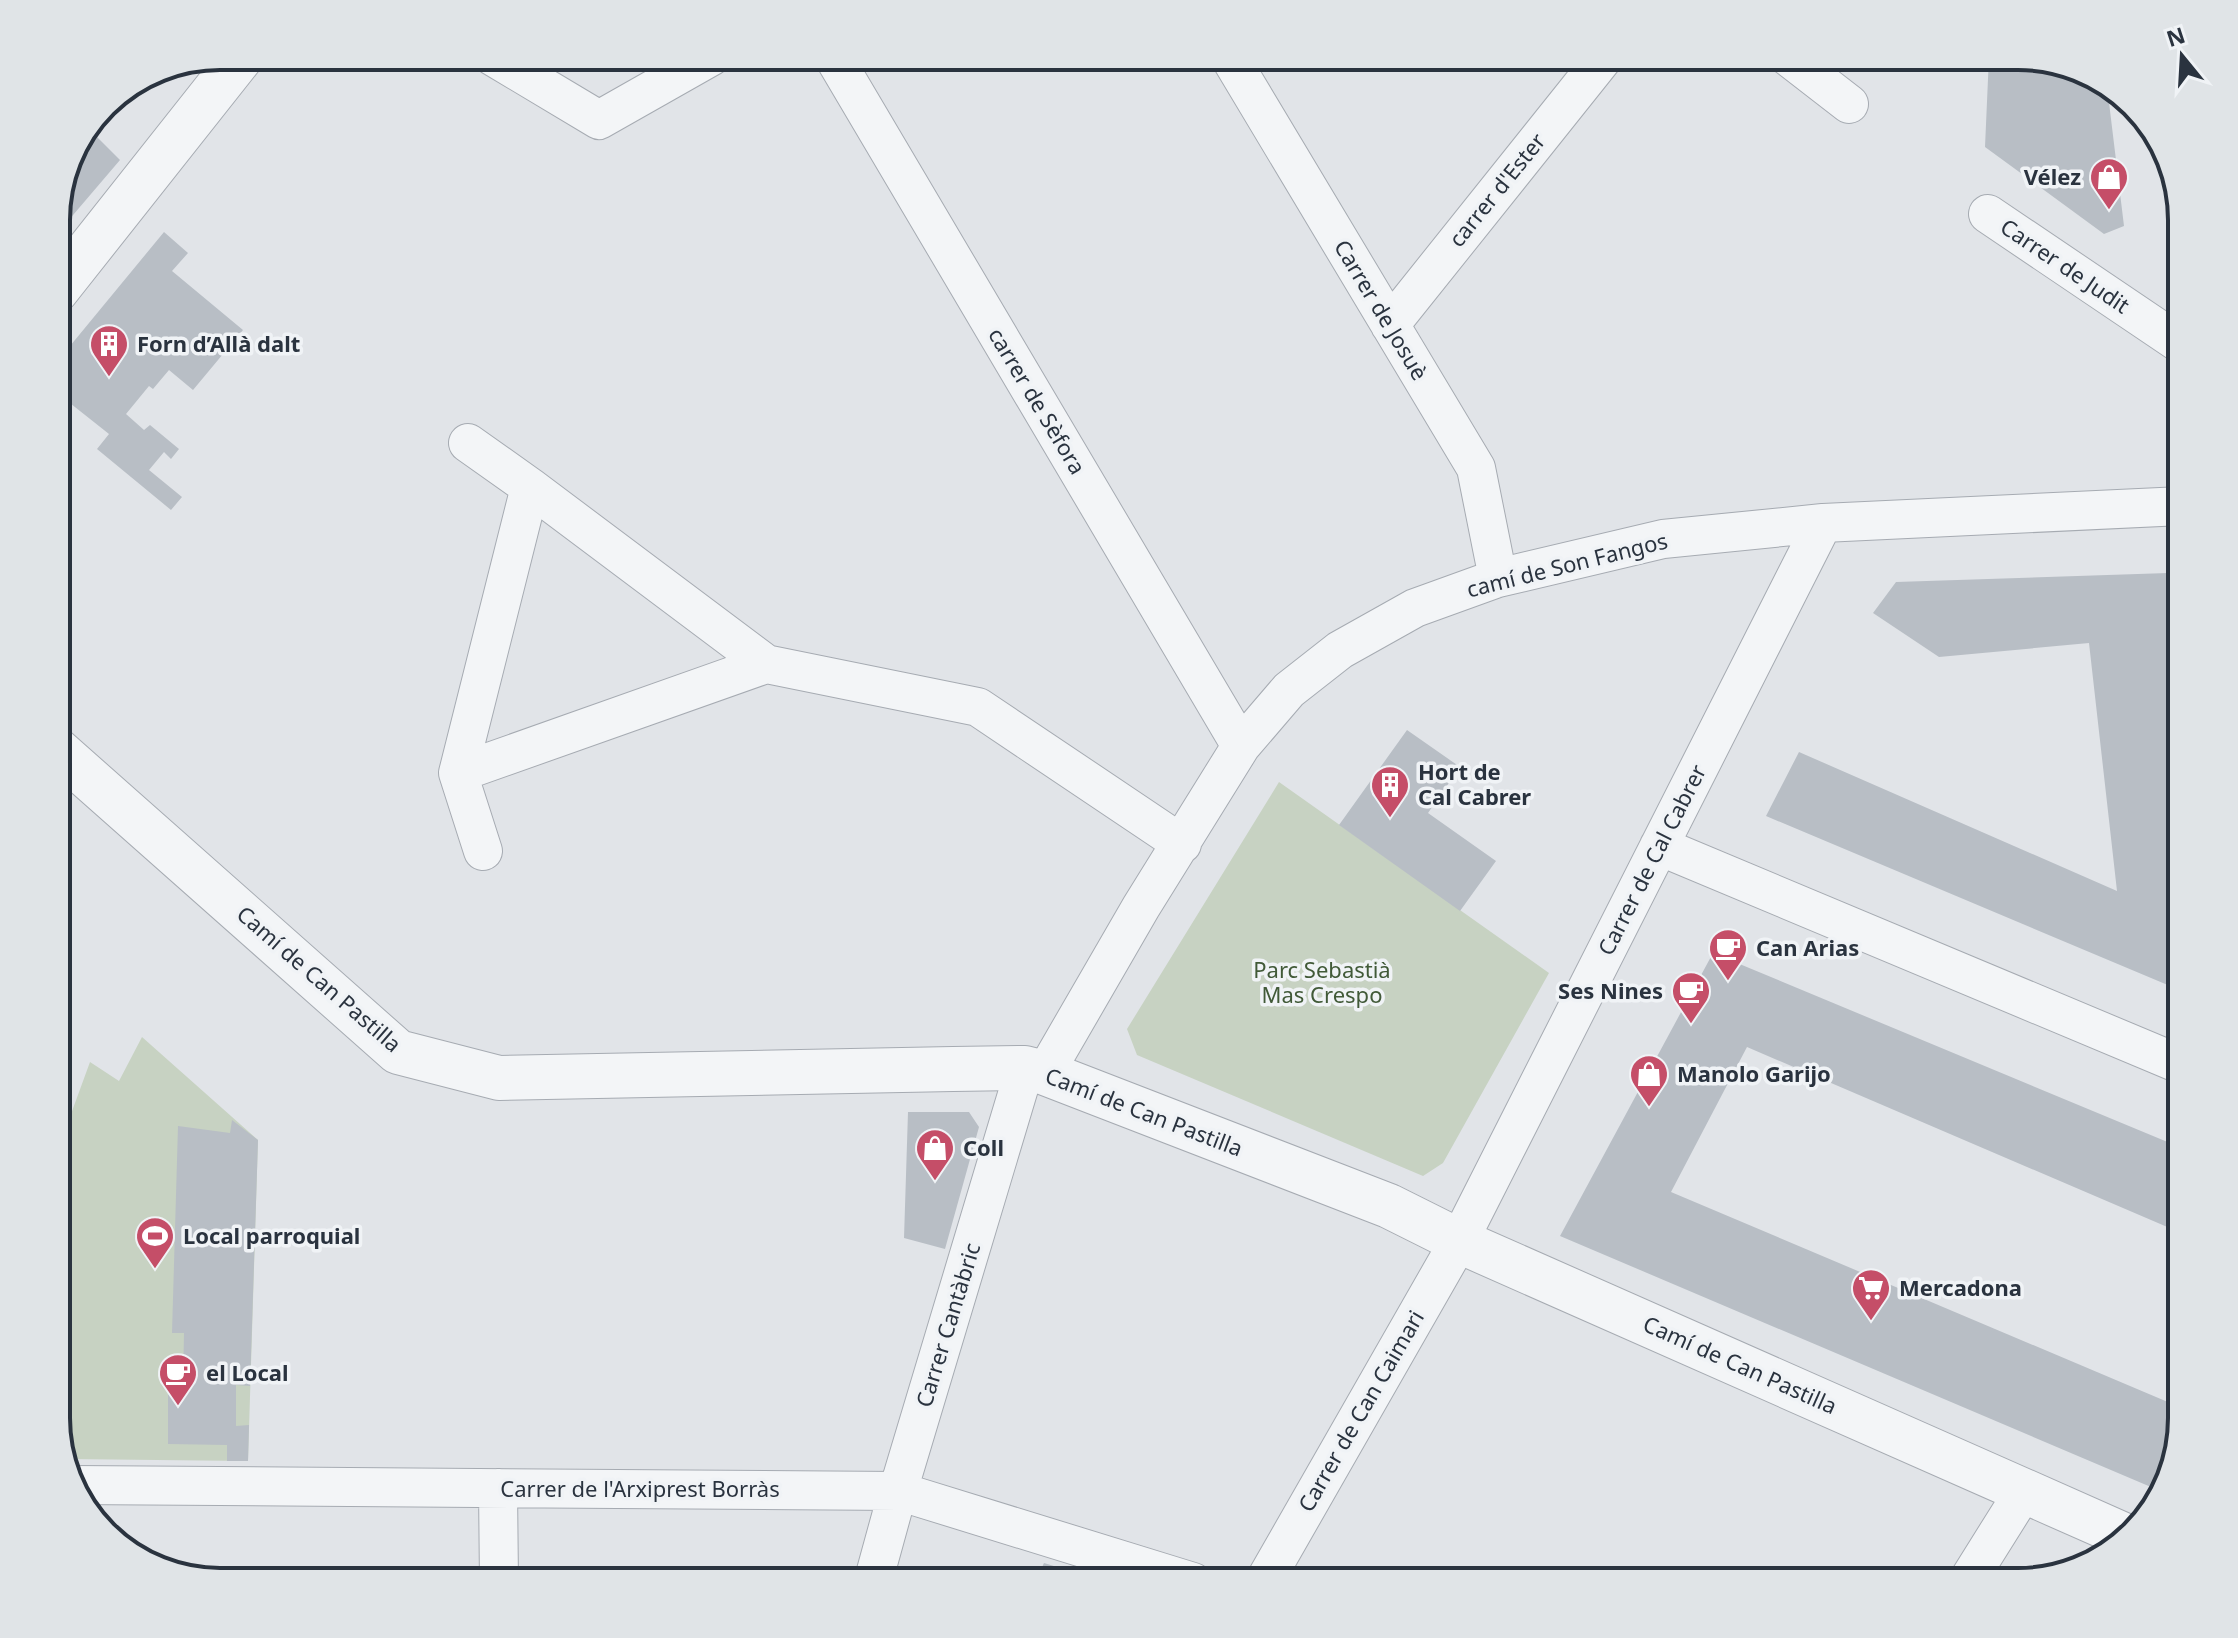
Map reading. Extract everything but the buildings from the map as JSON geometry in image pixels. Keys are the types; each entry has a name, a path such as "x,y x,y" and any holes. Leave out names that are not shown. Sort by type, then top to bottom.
{"street":[{"path":"70,273 231,70"},
{"path":"515,70 599,120 687,70"},
{"name":"carrer de Sèfora","path":"841,70 1241,746"},
{"name":"Carrer de Josuè","path":"1237,70 1476,468 1498,578"},
{"name":"carrer d'Ester","path":"1390,325 1594,70"},
{"path":"1805,70 1849,104"},
{"name":"Carrer de Judit","path":"1988,214 2168,336"},
{"path":"468,443 766,664 978,707 1182,844"},
{"path":"483,851 458,773 530,487"},
{"name":"camí de Son Fangos","path":"1035,1071 1182,844 1241,746 1289,690 1340,650 1415,608 1498,578 1663,539 1823,523 2168,507"},
{"name":"Carrer de Cal Cabrer","path":"1459,1241 1823,523"},
{"path":"458,773 766,664"},
{"name":"Camí de Can Pastilla","path":"70,761 398,1052 499,1078 1035,1071 1389,1206 1459,1241 2115,1531"},
{"path":"1659,846 2168,1059"},
{"name":"Carrer Cantàbric","path":"877,1568 898,1491 1035,1071"},
{"name":"Carrer de Can Caimari","path":"1272,1568 1459,1241"},
{"name":"Carrer de l'Arxiprest Borràs","path":"86,1485 898,1491 1148,1568"},
{"path":"498,1488 499,1568"},
{"path":"1976,1568 2024,1491"}],"green space":[{"name":"Parc Sebastià Mas Crespo","path":"1279,782 1549,973 1443,1163 1423,1176 1137,1055 1127,1029"},
{"name":"Local parroquial","path":"142,1037 258,1140 248,1461 76,1459 70,1428 70,1117 90,1062 119,1081"}],"place":[{"name":"Vélez","path":"2109,211"},
{"name":"Forn d’Allà dalt","path":"109,378"},
{"name":"Hort de Cal Cabrer","path":"1390,819"},
{"name":"Can Arias","path":"1728,982"},
{"name":"Ses Nines","path":"1691,1025"},
{"name":"Manolo Garijo","path":"1649,1108"},
{"name":"Coll","path":"935,1182"},
{"name":"Local parroquial","path":"155,1270"},
{"name":"Mercadona","path":"1871,1322"},
{"name":"el Local","path":"178,1407"}]}
